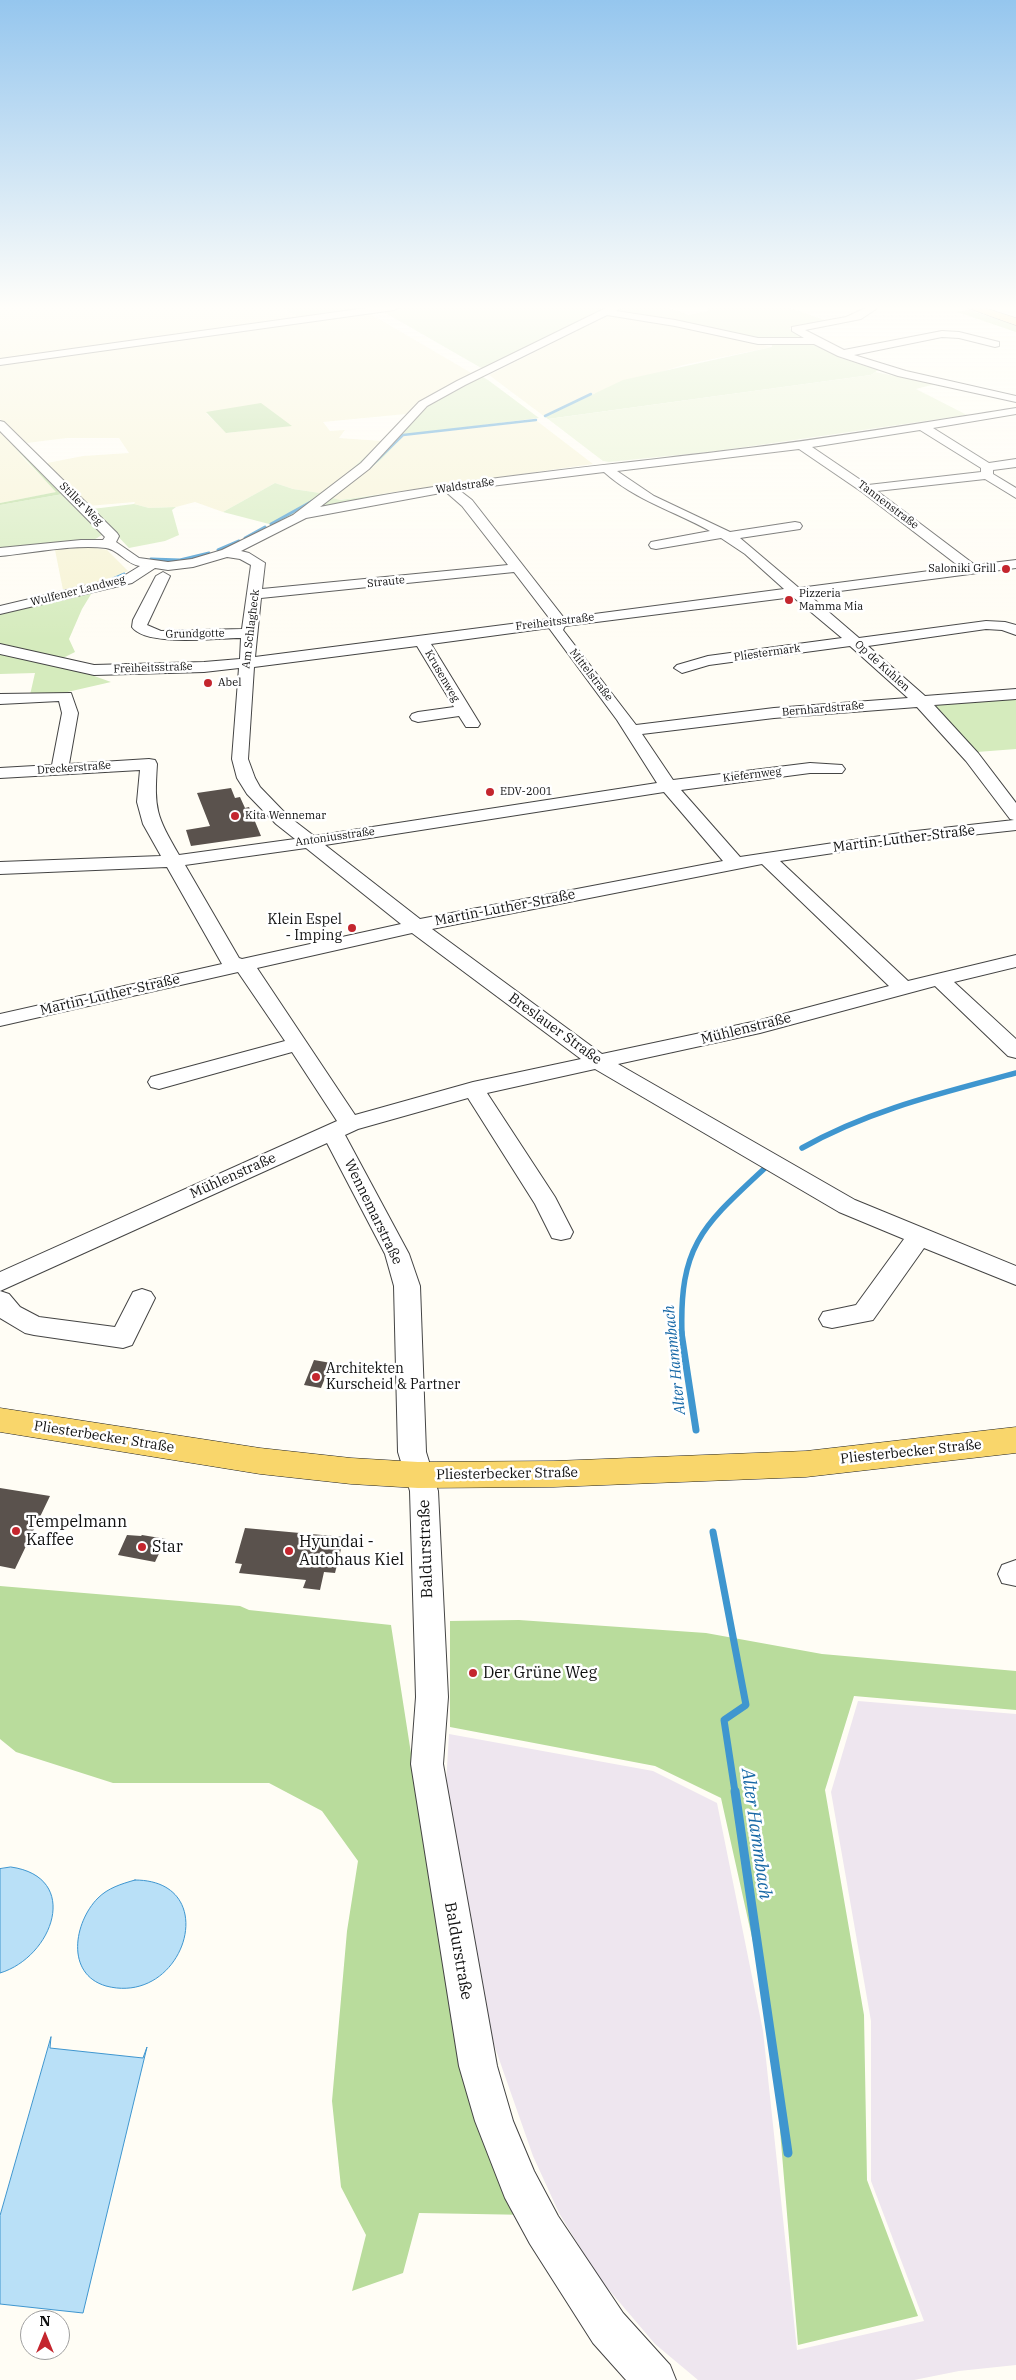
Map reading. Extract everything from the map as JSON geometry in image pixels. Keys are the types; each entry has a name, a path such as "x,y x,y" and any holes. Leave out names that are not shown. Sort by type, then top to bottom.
{"main road":[{"name":"Pliesterbecker Straße","path":"0,1420 260,1461 350,1471 418,1474 564,1473 806,1464 1016,1440"}],"street":[{"path":"0,552 81,544 108,544 117,547 135,561 151,565 168,566 193,563 227,552 302,515 365,466 410,418"},
{"name":"Waldstraße","path":"302,515 342,505 449,488 605,467 724,455 972,418"},
{"name":"Stiller Weg","path":"0,424 112,536 108,544"},
{"path":"922,426 987,471 1016,494"},
{"name":"Tannenstraße","path":"800,444 866,488 973,570"},
{"path":"866,488 987,471 1016,463"},
{"name":"Op de Kuhlen","path":"605,467 654,502 727,535 748,549 794,592 811,603 920,700 972,757 1016,815"},
{"name":"Mittelstraße","path":"449,488 466,503 559,622 556,630 632,730 668,786 736,864"},
{"path":"656,544 795,526"},
{"name":"Am Schlagheck","path":"227,552 244,556 258,563 246,663 240,759"},
{"name":"Freiheitsstraße","path":"0,649 94,670 204,667 1016,564"},
{"name":"Wulfener Landweg","path":"0,610 127,580 151,565"},
{"name":"Straute","path":"255,594 297,592 516,568"},
{"name":"Grundgotte","path":"163,576 140,620 139,627 147,632 161,635 249,633"},
{"name":"Pliestermark","path":"682,668 708,661 986,625 1006,626 1016,631"},
{"name":"Krusenweg","path":"418,717 467,717 421,640"},
{"name":"Bernhardstraße","path":"632,730 774,713 920,700 1016,694"},
{"path":"0,699 65,696 70,713 60,769"},
{"name":"Breslauer Straße","path":"240,759 246,778 270,809 416,926 600,1063 847,1206 1016,1276"},
{"name":"Dreckerstraße","path":"0,773 149,764"},
{"name":"Wennemarstraße","path":"149,764 146,802 152,824 231,962 248,969 297,1044 341,1128 397,1254 407,1286 412,1452 418,1474"},
{"name":"Kiefernweg","path":"668,786 810,768 836,768"},
{"name":"Antoniusstraße","path":"0,868 173,860 312,842 668,786"},
{"name":"Martin-Luther-Straße","path":"0,1020 416,926 766,858 907,836 1016,825"},
{"path":"766,858 903,988"},
{"name":"Mühlenstraße","path":"0,1282 341,1128 473,1089 760,1027 903,988 1016,961"},
{"path":"938,979 1016,1051"},
{"path":"159,1082 297,1044"},
{"path":"473,1089 546,1203 561,1232"},
{"path":"832,1319 864,1312 919,1237"},
{"path":"0,1300 11,1314 34,1326 123,1338 142,1298"},
{"name":"Baldurstraße","path":"418,1474 424,1491 423,1507 432,1697 427,1764 478,2066 494,2122 519,2184 531,2207 608,2328 655,2380"}],"shaded area":[{"path":"211,418 227,433 291,425 242,418 364,418 323,422 330,431 345,430 339,438 382,441 345,475 320,493 293,489 275,483 223,512 195,502 176,507 149,508 134,504 135,502 88,506 47,463 83,456 129,453 119,438 67,438 27,443 0,419"},
{"path":"537,421 593,464 339,500 333,498 382,459 403,436"},
{"path":"0,430 26,461 57,492 0,503"},
{"path":"89,547 107,550 128,571 112,578 63,590 55,550"},
{"path":"858,1701 1016,1714 1016,2365 959,2371 914,2380 698,2380 655,2344 598,2277 559,2213 533,2156 492,2039 446,1784 449,1734 653,1771 717,1803 763,2031 797,2350 924,2321 871,2181 871,2021 831,1792"}],"green space":[{"path":"212,418 281,418 292,426 226,433"},
{"path":"413,418 538,418 404,435 382,459 333,498 340,500 599,465 309,511"},
{"path":"946,418 718,451 609,462 603,461 548,419"},
{"path":"388,436 392,436 332,489 281,522 273,525 223,512 275,483 293,489 320,493 345,475"},
{"path":"6,438 63,494 0,505 0,503 56,492"},
{"path":"63,494 102,535 92,541 0,548 0,505"},
{"path":"134,504 149,508 176,507 172,510 179,535 165,541 129,548 92,509"},
{"path":"93,591 82,609 69,639 75,652 61,659 0,646 0,614"},
{"path":"0,651 83,672 111,682 63,693 30,695 35,673 0,674"},
{"path":"1016,699 1016,749 977,752 936,707 937,705"},
{"path":"0,1586 240,1606 249,1610 391,1625 417,1792 532,2215 419,2213 403,2273 352,2291 366,2235 341,2187 332,2101 347,1931 358,1861 322,1811 269,1783 113,1783 16,1752 0,1739"},
{"path":"519,1620 706,1633 822,1654 1016,1671 1016,1710 854,1696 825,1790 864,2015 867,2180 918,2316 798,2345 771,2023 721,1798 655,1766 450,1727 450,1621"}],"water":[{"path":"11,1867 33,1874 47,1886 53,1901 52,1918 45,1935 34,1951 19,1964 0,1973 0,1869"},
{"path":"135,1880 163,1885 179,1900 186,1919 183,1941 173,1962 156,1978 134,1987 106,1986 93,1980 84,1971 79,1959 79,1933 83,1920 98,1898 110,1889"},
{"path":"51,2037 50,2048 143,2058 147,2047 83,2313 70,2312 70,2310 0,2304 0,2216"}],"building":[{"name":"Kita Wennemar","path":"231,788 235,798 240,797 245,808 249,807 261,836 191,846 186,830 210,826 197,793"},
{"name":"Architekten Kurscheid & Partner","path":"314,1360 331,1363 321,1388 304,1385"},
{"name":"Tempelmann Kaffee","path":"0,1488 50,1496 15,1569 0,1566"},
{"name":"Hyundai - Autohaus Kiel","path":"245,1528 344,1537 335,1573 324,1572 320,1590 303,1588 306,1580 239,1573 242,1564 235,1563"},
{"name":"Star","path":"127,1535 142,1535 166,1539 155,1562 118,1555"}],"waterway":[{"path":"370,467 403,435 536,420"},
{"path":"271,524 316,499"},
{"path":"245,538 265,527"},
{"path":"218,550 239,541"},
{"path":"151,559 180,560 209,553"},
{"path":"108,581 124,574"},
{"name":"Alter Hammbach","path":"802,1148 853,1123 880,1113 1016,1073"},
{"name":"Alter Hammbach","path":"682,1334 682,1303 685,1278 691,1257 711,1222 765,1168"},
{"name":"Alter Hammbach","path":"681,1332 696,1430"},
{"name":"Alter Hammbach","path":"713,1532 746,1705 724,1720 735,1792"},
{"name":"Alter Hammbach","path":"735,1791 788,2153"}],"place":[{"name":"Saloniki Grill","path":"1006,569"},
{"name":"Pizzeria Mamma Mia","path":"789,600"},
{"name":"Abel","path":"208,683"},
{"name":"EDV-2001","path":"490,792"},
{"name":"Kita Wennemar","path":"235,816"},
{"name":"Klein Espel - Imping","path":"352,928"},
{"name":"Architekten Kurscheid & Partner","path":"316,1377"},
{"name":"Tempelmann Kaffee","path":"16,1531"},
{"name":"Star","path":"142,1547"},
{"name":"Hyundai - Autohaus Kiel","path":"289,1551"},
{"name":"Der Grüne Weg","path":"473,1673"}]}
